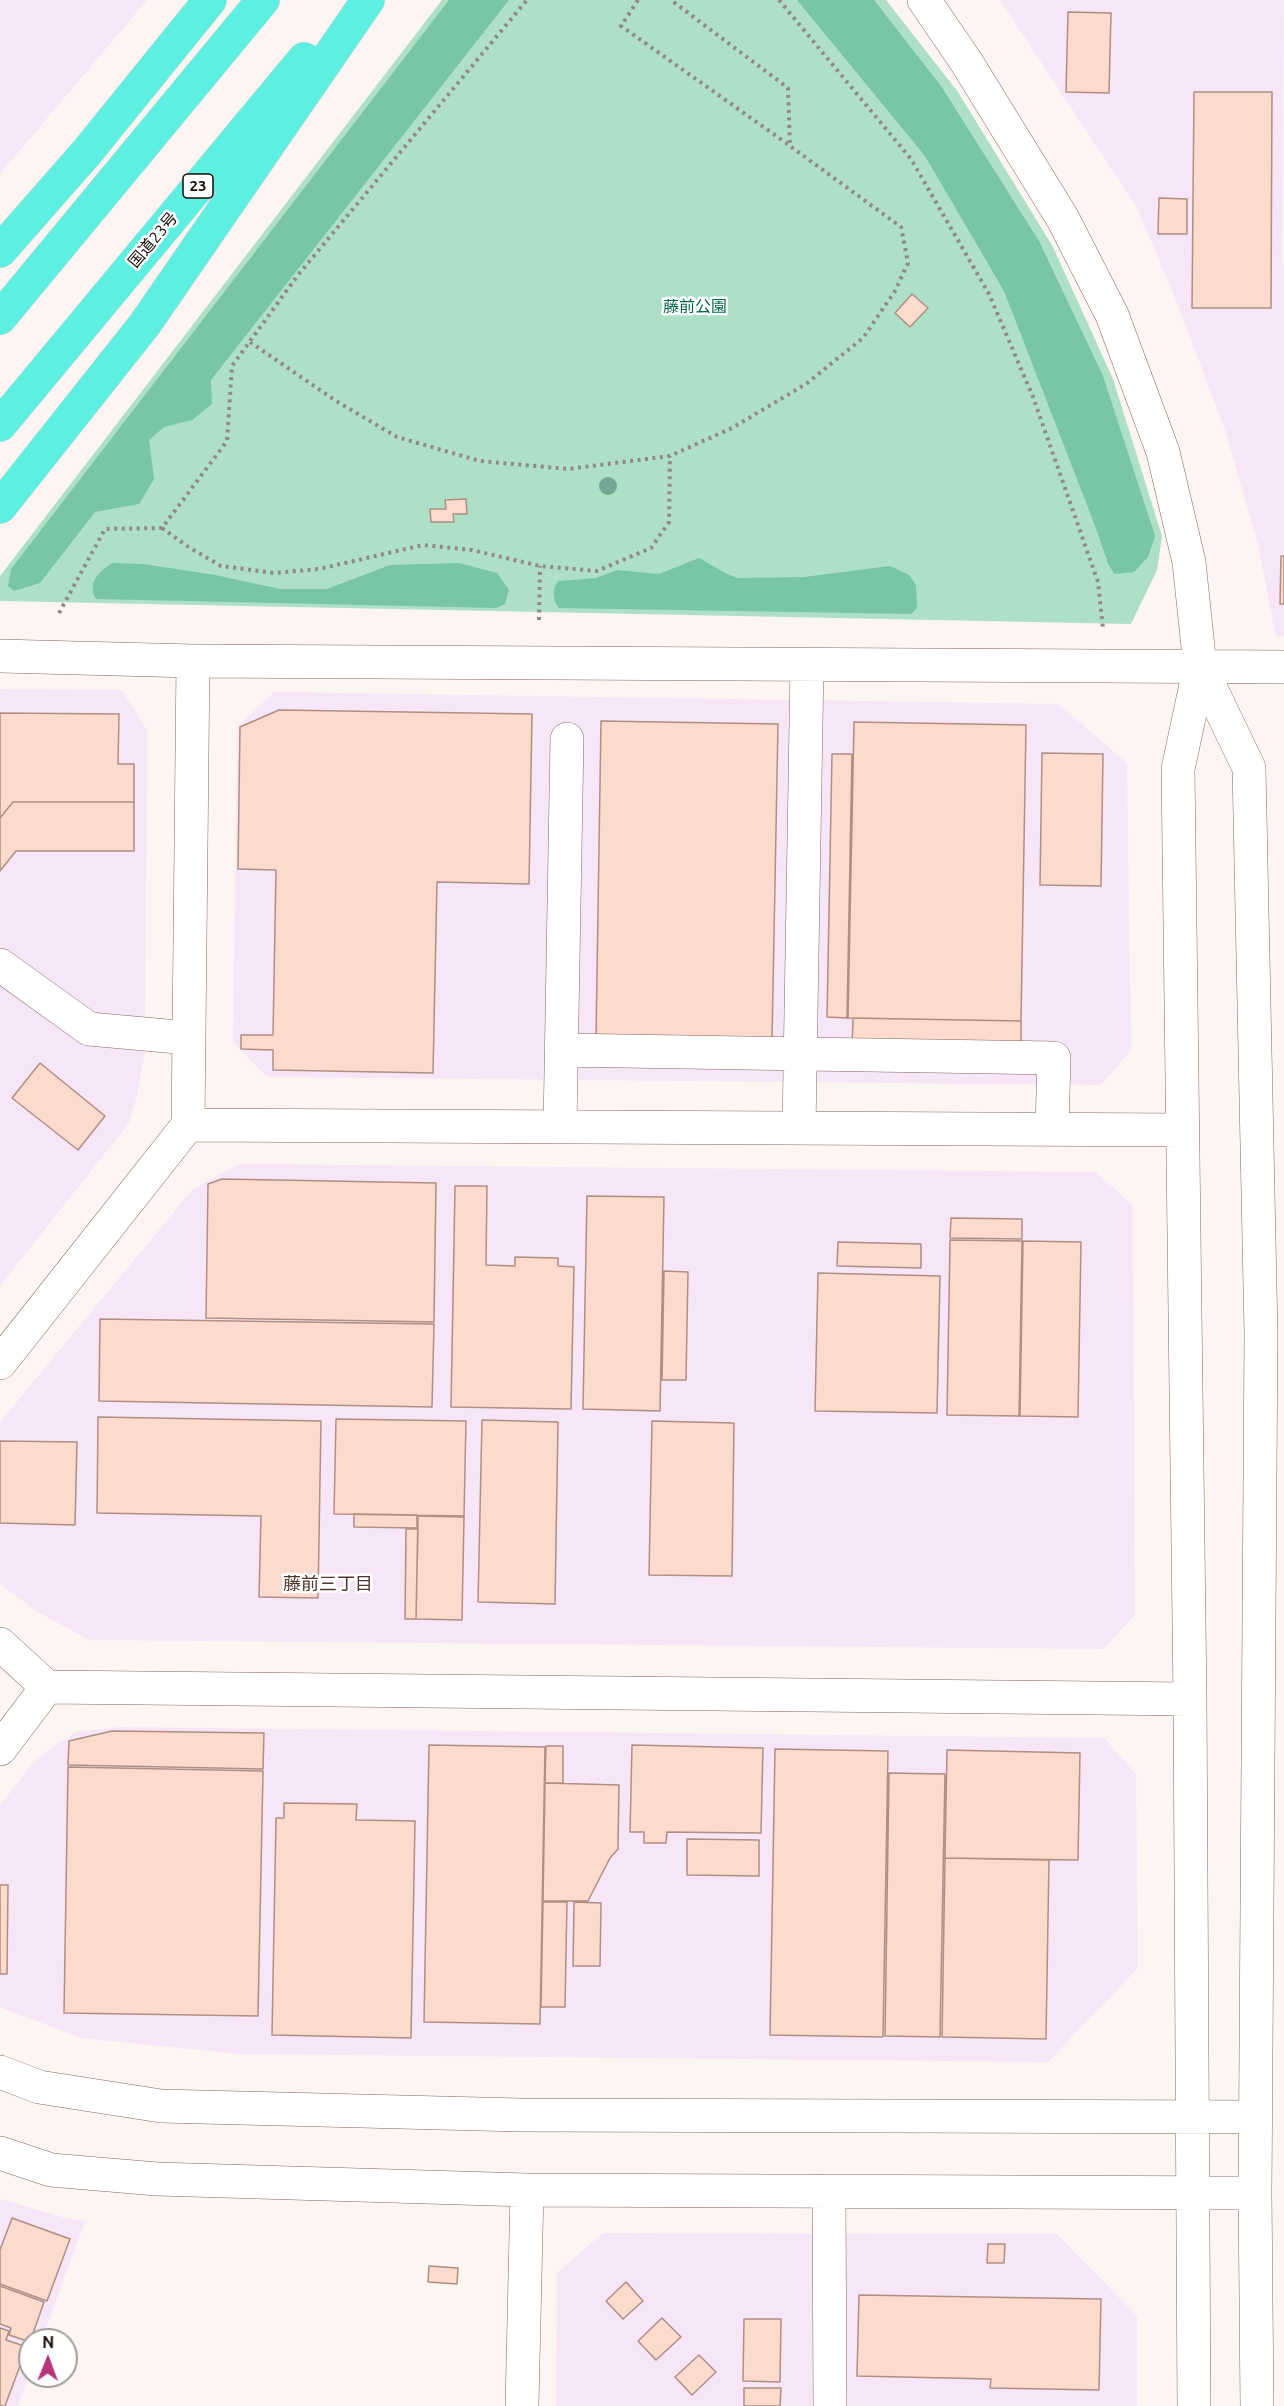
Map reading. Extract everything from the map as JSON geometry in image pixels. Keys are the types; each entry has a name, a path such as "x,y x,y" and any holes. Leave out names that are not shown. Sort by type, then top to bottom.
{"highway":[{"path":"0,250 87,152 210,0"},
{"path":"0,318 263,0"},
{"name":"国道23号","path":"0,425 353,0"},
{"path":"0,507 145,324 368,0"}],"street":[{"path":"924,0 967,63 1058,210 1112,315 1163,452 1189,562 1200,666 1178,769 1190,1699 1194,2406"},
{"path":"0,656 193,661 1284,667"},
{"path":"4,1351 188,1125 193,661"},
{"path":"799,1128 807,665"},
{"path":"1200,666 1249,768 1273,1333 1272,1480 1256,2117 1257,2406"},
{"path":"560,1126 567,740"},
{"path":"0,965 89,1029 189,1038"},
{"path":"561,1050 1054,1058 1052,1129"},
{"path":"188,1125 1183,1130"},
{"path":"0,1644 47,1687 1190,1699"},
{"path":"0,1749 47,1687"},
{"path":"0,2072 39,2087 161,2106 521,2115 1256,2117"},
{"path":"0,2153 51,2170 158,2180 527,2190 1255,2193"},
{"path":"522,2406 527,2190"},
{"path":"829,2191 830,2406"}],"path":[{"path":"162,528 227,441 232,366 298,275 527,0"},
{"path":"250,342 336,401 397,437 480,461 568,469 670,456 732,428 806,384 863,338 895,291 908,263 901,227 621,26 638,0"},
{"path":"671,0 789,88 790,146"},
{"path":"779,0 911,159 989,294 1033,397 1098,582 1103,629"},
{"path":"59,613 105,529 162,528 221,566 274,573 319,569 423,545 472,550 540,566 597,571 651,548 669,522 670,456"},
{"path":"539,620 540,566"}],"shaded area":[{"path":"0,0 147,0 0,174"},
{"path":"1000,0 1284,0 1282,263 1284,264 1284,636 1276,636 1257,540 1224,427 1174,295 1136,206"},
{"path":"0,689 122,690 147,730 145,1051 137,1096 129,1123 0,1286"},
{"path":"274,692 1058,704 1127,763 1131,1050 1101,1085 267,1077 233,1042 237,727"},
{"path":"239,1164 1096,1172 1133,1206 1135,1615 1103,1649 89,1640 36,1611 0,1584 0,1422 193,1189"},
{"path":"120,1727 1104,1738 1136,1774 1138,1968 1048,2062 240,2054 81,2038 0,2007 0,1805 32,1764 52,1747 76,1732"},
{"path":"0,2199 69,2219 85,2221 46,2328 18,2328 18,2388 24,2388 18,2406 0,2406"},
{"path":"603,2233 1057,2234 1137,2316 1137,2406 556,2406 557,2273"}],"green space":[{"name":"藤前公園","path":"442,0 886,0 958,92 1053,247 1113,379 1162,536 1157,570 1131,624 0,601 0,576"},
{"path":"449,0 509,0 211,380 212,404 192,420 164,427 149,440 154,479 139,504 95,512 40,583 14,591 8,586 11,569"},
{"path":"797,0 874,0 941,86 1039,241 1103,376 1155,536 1148,557 1134,572 1115,574 1109,566 1004,291 925,156"},
{"path":"699,558 737,578 804,577 890,566 909,575 916,585 917,608 911,614 559,608 554,598 558,581 596,578 617,570 659,574"},
{"path":"112,563 143,564 215,575 280,589 327,589 390,565 459,563 497,573 509,590 505,604 496,608 96,599 93,587 96,578"}],"building":[{"path":"1068,12 1111,13 1109,93 1066,92"},
{"path":"1194,92 1272,92 1271,308 1192,308"},
{"path":"1159,198 1187,199 1187,234 1158,234"},
{"path":"912,294 928,308 910,327 895,313"},
{"path":"466,499 467,514 453,514 454,522 431,522 430,509 446,509 445,500"},
{"path":"1281,556 1284,556 1284,604 1280,604"},
{"path":"279,710 532,714 529,884 437,882 433,1073 273,1070 273,1050 241,1049 241,1035 273,1035 276,870 238,869 240,727"},
{"path":"0,713 119,714 118,764 134,764 134,802 13,802 0,818"},
{"path":"601,721 778,724 772,1040 596,1037"},
{"path":"854,722 1026,725 1021,1021 848,1018"},
{"path":"1042,753 1103,754 1101,886 1040,885"},
{"path":"832,754 852,754 847,1018 827,1017"},
{"path":"13,802 134,802 134,851 16,851 0,871 0,818"},
{"path":"853,1018 1021,1021 1021,1050 852,1047"},
{"path":"40,1063 105,1116 78,1150 12,1098"},
{"path":"222,1179 436,1183 434,1322 206,1318 208,1184"},
{"path":"455,1186 487,1186 486,1265 515,1266 515,1257 558,1258 558,1266 574,1267 571,1409 451,1407"},
{"path":"587,1196 664,1197 660,1411 583,1409"},
{"path":"951,1218 1022,1219 1022,1239 950,1238"},
{"path":"950,1240 1022,1241 1019,1416 947,1415"},
{"path":"1023,1241 1081,1242 1078,1417 1020,1416"},
{"path":"838,1242 921,1244 921,1268 837,1266"},
{"path":"664,1271 688,1272 686,1380 662,1380"},
{"path":"818,1273 940,1276 937,1413 815,1411"},
{"path":"100,1319 434,1324 432,1407 99,1401"},
{"path":"98,1417 321,1421 318,1598 259,1597 261,1516 97,1513"},
{"path":"336,1419 466,1421 464,1516 334,1514"},
{"path":"482,1420 558,1422 555,1604 478,1602"},
{"path":"652,1421 734,1423 732,1576 649,1575"},
{"path":"0,1441 77,1442 75,1525 0,1523"},
{"path":"354,1514 417,1515 417,1528 354,1527"},
{"path":"418,1516 464,1517 462,1620 416,1619"},
{"path":"406,1529 418,1529 416,1619 405,1619"},
{"path":"112,1731 264,1733 263,1769 68,1765 69,1741"},
{"path":"429,1745 545,1747 540,2024 424,2022"},
{"path":"632,1745 763,1748 761,1833 667,1832 666,1843 644,1843 644,1832 630,1832"},
{"path":"546,1746 563,1746 563,1783 545,1783"},
{"path":"775,1749 888,1751 883,2037 770,2035"},
{"path":"947,1750 1080,1753 1078,1860 945,1858"},
{"path":"68,1767 263,1771 258,2016 64,2013"},
{"path":"889,1773 945,1774 940,2037 885,2036"},
{"path":"545,1783 619,1785 618,1849 610,1858 588,1901 543,1901"},
{"path":"284,1803 357,1804 356,1820 415,1821 411,2038 272,2035 276,1818 284,1818"},
{"path":"687,1839 759,1840 759,1876 687,1875"},
{"path":"945,1858 1049,1860 1046,2039 942,2037"},
{"path":"0,1885 8,1885 7,1974 0,1974"},
{"path":"543,1902 567,1902 565,2007 541,2007"},
{"path":"574,1902 601,1903 600,1966 573,1966"},
{"path":"12,2218 70,2239 47,2301 0,2284 0,2250"},
{"path":"988,2244 1005,2244 1004,2263 987,2263"},
{"path":"429,2266 458,2268 457,2284 428,2282"},
{"path":"626,2282 643,2301 623,2319 606,2301"},
{"path":"0,2286 44,2302 35,2328 18,2328 18,2338 9,2335 11,2328 0,2324"},
{"path":"859,2295 1101,2299 1099,2390 990,2388 991,2379 857,2376"},
{"path":"662,2318 681,2337 656,2360 638,2341"},
{"path":"744,2319 781,2319 780,2382 743,2381"},
{"path":"0,2328 9,2331 6,2340 18,2344 18,2371 5,2406 0,2406"},
{"path":"699,2355 716,2372 692,2395 675,2377"},
{"path":"744,2388 781,2388 780,2406 744,2406"}],"district":[{"name":"藤前三丁目","path":"328,1584"}]}
